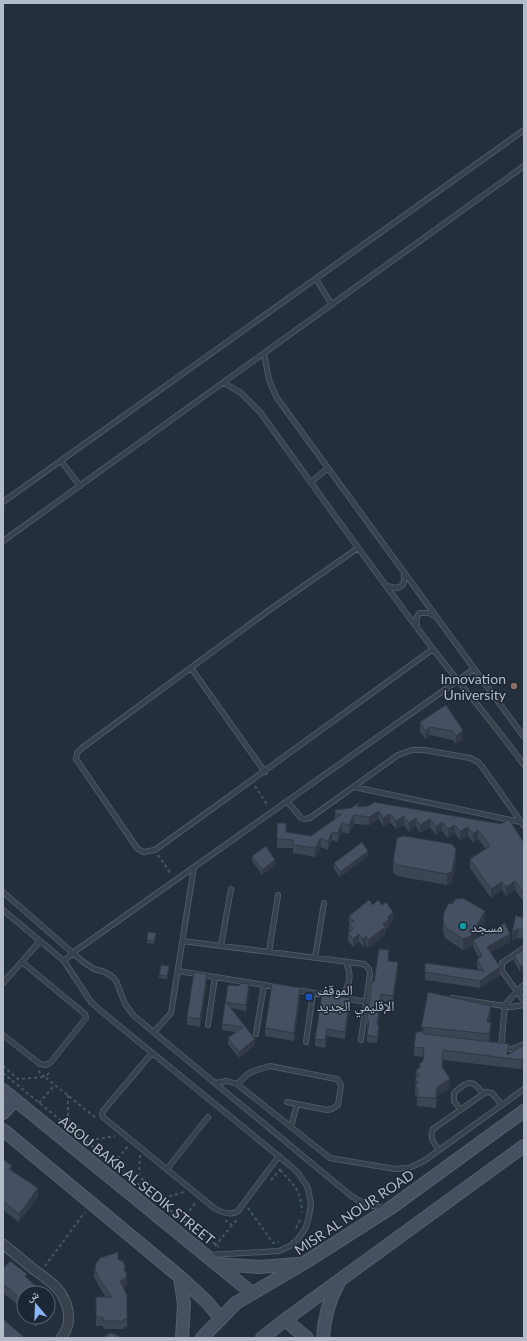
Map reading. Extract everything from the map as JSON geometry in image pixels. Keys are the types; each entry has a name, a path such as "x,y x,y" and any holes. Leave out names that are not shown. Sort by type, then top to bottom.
{"main road":[{"name":"ABOU BAKR AL SEDIK STREET","path":"3,1090 214,1264 252,1293"},
{"path":"3,1113 15,1100"},
{"name":"MISR AL NOUR ROAD","path":"202,1338 236,1303 304,1263 392,1207 524,1111"},
{"path":"3,1130 180,1277 207,1302 221,1319"},
{"path":"262,1338 524,1146"},
{"path":"214,1264 260,1267 304,1263"},
{"path":"180,1277 184,1304 182,1338"},
{"path":"323,1338 329,1303 340,1281"},
{"path":"285,1320 307,1338"}],"street":[{"path":"3,1244 57,1288 68,1307 70,1317 68,1326 61,1338"}],"lane":[{"path":"3,502 524,130"},
{"path":"3,541 524,166"},
{"path":"316,279 332,304"},
{"path":"264,353 269,380 277,398 524,737"},
{"path":"224,382 241,393 255,405 385,585 433,649 504,737 524,765"},
{"path":"61,461 80,486"},
{"path":"311,482 328,468"},
{"path":"358,548 191,668 77,753 76,759 137,848 143,852 155,850 433,649"},
{"path":"385,585 397,588 401,587 404,580 404,572"},
{"path":"417,627 416,619 417,615 420,613 429,613 437,617"},
{"path":"191,668 264,772"},
{"path":"64,961 74,952 474,669"},
{"path":"287,801 301,818 307,819 398,755 407,751 424,750 470,758 478,762 523,824"},
{"path":"354,787 523,824"},
{"path":"154,1032 171,1013 194,867"},
{"path":"222,946 231,889"},
{"path":"3,892 94,969 105,972 114,978 125,1004 134,1016 355,1199 372,1206 392,1207"},
{"path":"269,952 278,895"},
{"path":"315,958 324,903"},
{"path":"3,910 64,961 88,997 96,1006 279,1156 299,1174 304,1181 310,1196 310,1213 307,1225 300,1236 290,1246 279,1251 205,1256"},
{"path":"3,983 40,941"},
{"path":"182,941 364,964 369,968 370,974 361,1040"},
{"path":"524,948 502,963 501,966 502,971 524,1001"},
{"path":"3,1035 40,1064 46,1065 51,1062 86,1018 85,1014 22,962"},
{"path":"340,997 347,988 350,978 346,962"},
{"path":"178,970 285,988"},
{"path":"208,1025 215,977"},
{"path":"256,1034 264,985"},
{"path":"501,1048 505,1005 524,985"},
{"path":"292,989 366,1002"},
{"path":"306,1042 313,993"},
{"path":"444,997 505,1005 524,1005"},
{"path":"493,1047 512,1049 524,1044"},
{"path":"152,1053 102,1111 102,1115 214,1208 221,1211 234,1213 238,1211 279,1156"},
{"path":"237,1084 254,1071 270,1066 336,1079 342,1087 338,1105 332,1110 287,1102"},
{"path":"215,1082 227,1081 237,1084 330,1158 402,1169 417,1165 524,1089"},
{"path":"460,1109 454,1101 454,1094 467,1083 476,1084 483,1093"},
{"path":"439,1150 432,1139 432,1131 460,1109 486,1092 492,1093 502,1105"},
{"path":"291,1127 298,1104"},
{"path":"167,1169 208,1118"}],"path":[{"path":"252,781 272,812"},
{"path":"155,850 176,880"},
{"path":"3,1066 18,1079 46,1077"},
{"path":"3,1073 182,1220 215,1246 221,1248"},
{"path":"39,1103 55,1085"},
{"path":"68,1095 68,1119 92,1140 118,1136"},
{"path":"114,1163 129,1145"},
{"path":"140,1154 139,1176 163,1198 187,1191"},
{"path":"280,1170 296,1187 301,1200 302,1215 294,1232"},
{"path":"182,1220 198,1199"},
{"path":"39,1274 92,1204"},
{"path":"248,1207 273,1244"},
{"path":"215,1246 232,1225"},
{"path":"267,1245 283,1242"}],"building":[{"path":"446,705 463,730 456,736 453,731 430,727 425,731 420,722"},
{"path":"360,802 357,807 368,806 374,803 373,802 501,824 509,819 524,843 524,893 515,881 506,887 502,882 491,889 470,859 490,846 478,830 473,834 468,827 460,831 455,825 448,829 442,822 436,827 430,819 420,825 416,818 409,823 404,816 396,821 390,814 383,818 379,811 369,817 354,815 349,825 342,823 338,833 332,832 328,841 321,838 315,848 293,845 293,840 277,839 277,823 286,823 286,832 311,836 342,814 335,814 335,810 351,808"},
{"path":"404,836 452,844 456,849 452,871 447,874 397,865 393,861 397,838"},
{"path":"362,842 368,851 340,872 334,863"},
{"path":"266,846 275,860 262,870 252,856"},
{"name":"مسجد","path":"463,898 485,911 471,936 463,939 445,927 443,919 444,912 449,903 452,904 456,899"},
{"path":"369,900 373,905 378,900 382,905 386,902 393,912 388,917 389,919 383,924 385,927 368,940 366,936 363,939 359,934 353,939 348,933 353,929 349,924 354,921 349,916"},
{"path":"516,914 517,916 524,918 524,930 518,929 512,932"},
{"path":"505,923 510,934 487,947 500,967 480,981 425,972 425,963 484,971 477,960 482,956 473,940"},
{"path":"148,932 156,933 154,941 147,940"},
{"path":"379,949 389,950 388,961 398,962 393,996 381,994 377,1037 367,1035 369,1021 367,1020 372,982 374,982"},
{"path":"524,950 524,964 520,966 514,955"},
{"path":"161,965 169,966 167,976 159,975"},
{"path":"194,972 207,974 200,1019 187,1017"},
{"path":"240,983 249,984 246,1005 226,1002 255,1039 239,1052 228,1038 243,1027 222,1024 228,985 239,986"},
{"path":"272,983 300,988 294,1033 265,1028"},
{"path":"428,992 491,1006 487,1022 491,1023 489,1034 424,1027 421,1028"},
{"path":"322,994 350,998 345,1032 327,1029 325,1040 315,1039"},
{"path":"421,1031 424,1034 509,1044 507,1055 524,1045 524,1058 521,1060 443,1050 442,1066 450,1079 437,1087 436,1098 417,1097 418,1090 415,1085 418,1083 415,1078 419,1075 416,1070 421,1067 419,1064 423,1061 424,1048 414,1047 416,1032"},
{"path":"3,1159 12,1166 9,1169 38,1188 19,1214 3,1201"},
{"path":"118,1252 118,1259 123,1261 125,1266 124,1270 127,1275 126,1278 120,1281 127,1295 127,1319 124,1319 124,1321 103,1321 103,1317 96,1317 96,1297 112,1297 100,1280 94,1268 96,1268 95,1265 100,1258"},
{"path":"10,1261 27,1274 25,1276 35,1285 16,1285 16,1295 3,1284 3,1269"},
{"path":"3,1319 24,1337 24,1338 3,1338"},
{"path":"111,1333 119,1336 121,1338 102,1338"}],"place":[{"name":"Innovation University","path":"514,686"},
{"name":"مسجد","path":"463,926"},
{"name":"الموقف الإقليمي الجديد","path":"309,997"}]}
